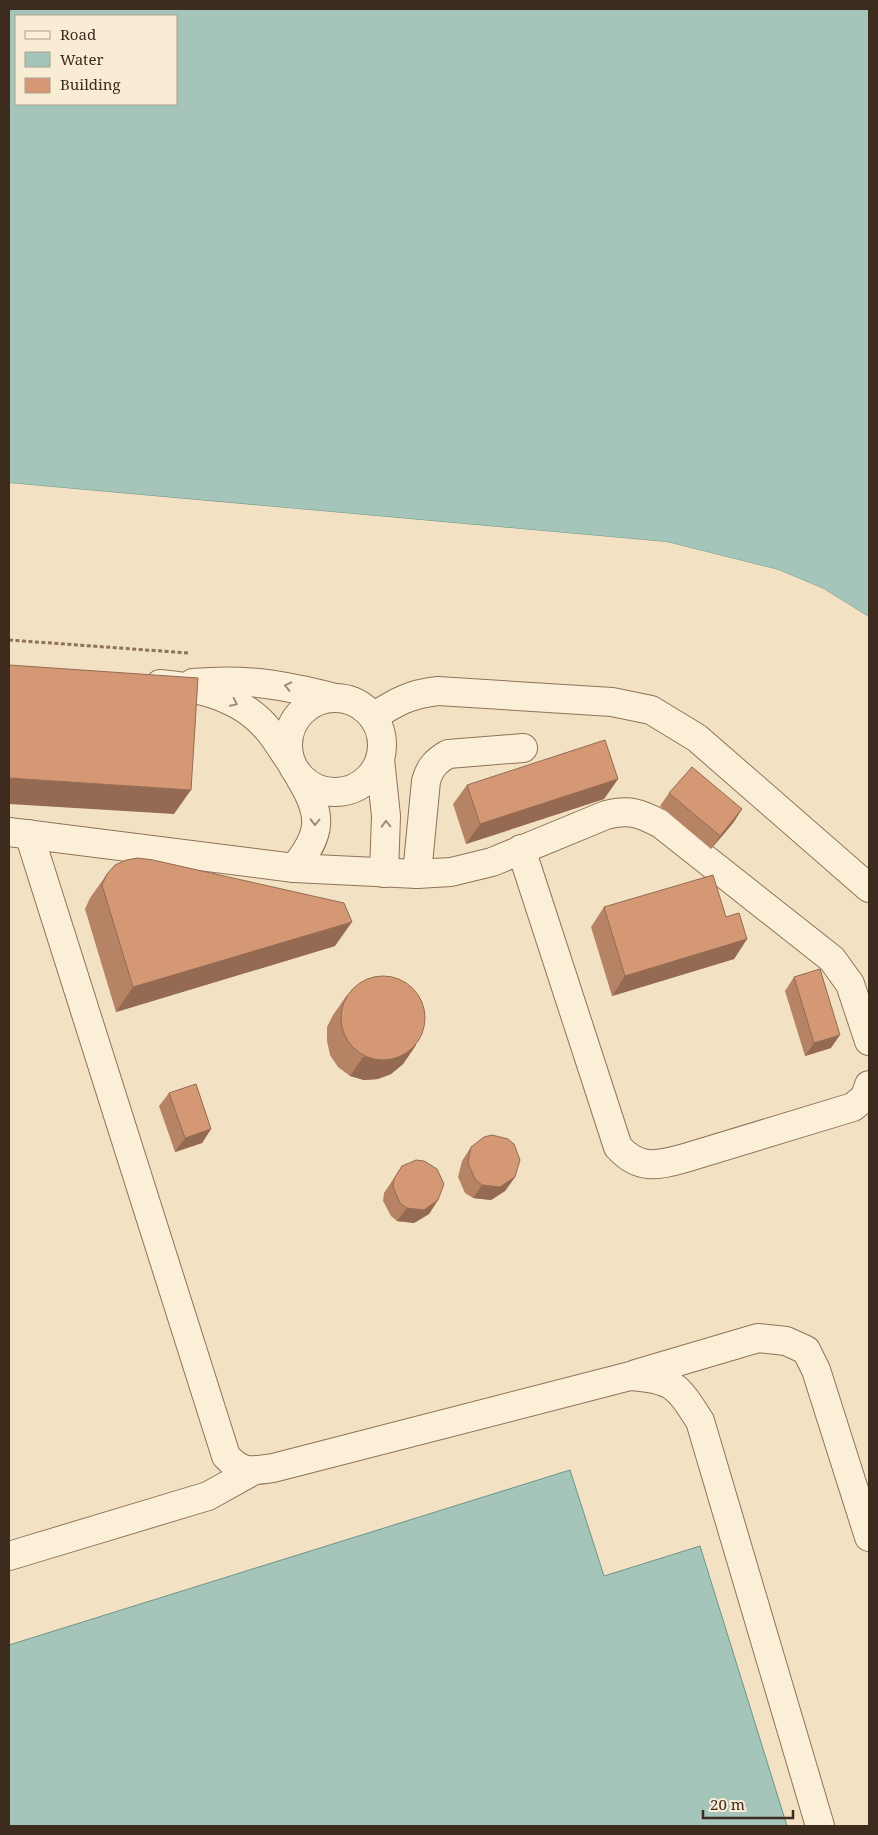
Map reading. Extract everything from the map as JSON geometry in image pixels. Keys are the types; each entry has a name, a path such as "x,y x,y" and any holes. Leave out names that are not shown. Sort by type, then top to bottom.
{"lane":[{"path":"171,685 226,680 281,684 356,704 373,717 380,730 382,744 380,759 386,816 384,873"},
{"path":"133,682 171,685 208,691 241,706 269,730 313,799 316,824 310,849 294,868"},
{"path":"373,717 398,701 416,694 438,691 612,702 652,710 697,738 869,888"},
{"path":"335,698 320,700 307,707 296,718 290,731 288,746 295,769 314,787 329,792 346,791 361,785 373,773 380,759"},
{"path":"417,874 426,781 430,769 437,760 448,754 523,748"},
{"path":"251,1472 235,1466 226,1456 19,833 294,868 417,874 468,869 492,862 606,815 623,811 640,814 661,824 832,959 850,984 869,1041"},
{"path":"522,849 618,1147 628,1158 644,1165 666,1164 853,1107 865,1097 869,1086"},
{"path":"9,1556 208,1496 251,1472 273,1468 630,1376 758,1338 786,1340 806,1350 816,1370 869,1537"},
{"path":"630,1376 660,1378 682,1393 700,1421 820,1826"}],"path":[{"path":"9,640 193,653"}],"water":[{"path":"9,9 869,9 869,617 824,589 779,570 667,542 9,483"},
{"path":"570,1470 604,1576 700,1546 787,1826 9,1826 9,1645"}],"pier":[{"path":"9,483 667,542 779,570 824,589 869,617 869,619 823,591 779,572 666,545 9,486"}],"building":[{"path":"9,665 198,678 191,790 9,778"},
{"path":"605,740 618,779 480,824 467,785"},
{"path":"692,767 742,809 720,836 669,793"},
{"path":"138,858 344,903 352,922 133,987 102,885 107,874 115,865 126,860"},
{"path":"713,875 726,917 739,913 747,939 625,976 604,907"},
{"path":"820,969 840,1035 814,1043 794,977"},
{"path":"383,976 399,979 413,988 422,1002 425,1018 422,1034 413,1048 399,1057 383,1060 367,1057 353,1048 344,1034 341,1018 344,1002 353,988 367,979"},
{"path":"196,1084 211,1129 185,1138 169,1093"},
{"path":"492,1135 508,1139 514,1144 520,1160 515,1177 500,1187 482,1185 475,1179 468,1163 471,1147 484,1137"},
{"path":"416,1160 424,1161 437,1169 444,1184 438,1200 424,1210 407,1208 400,1203 393,1187 394,1179 402,1166"}]}
